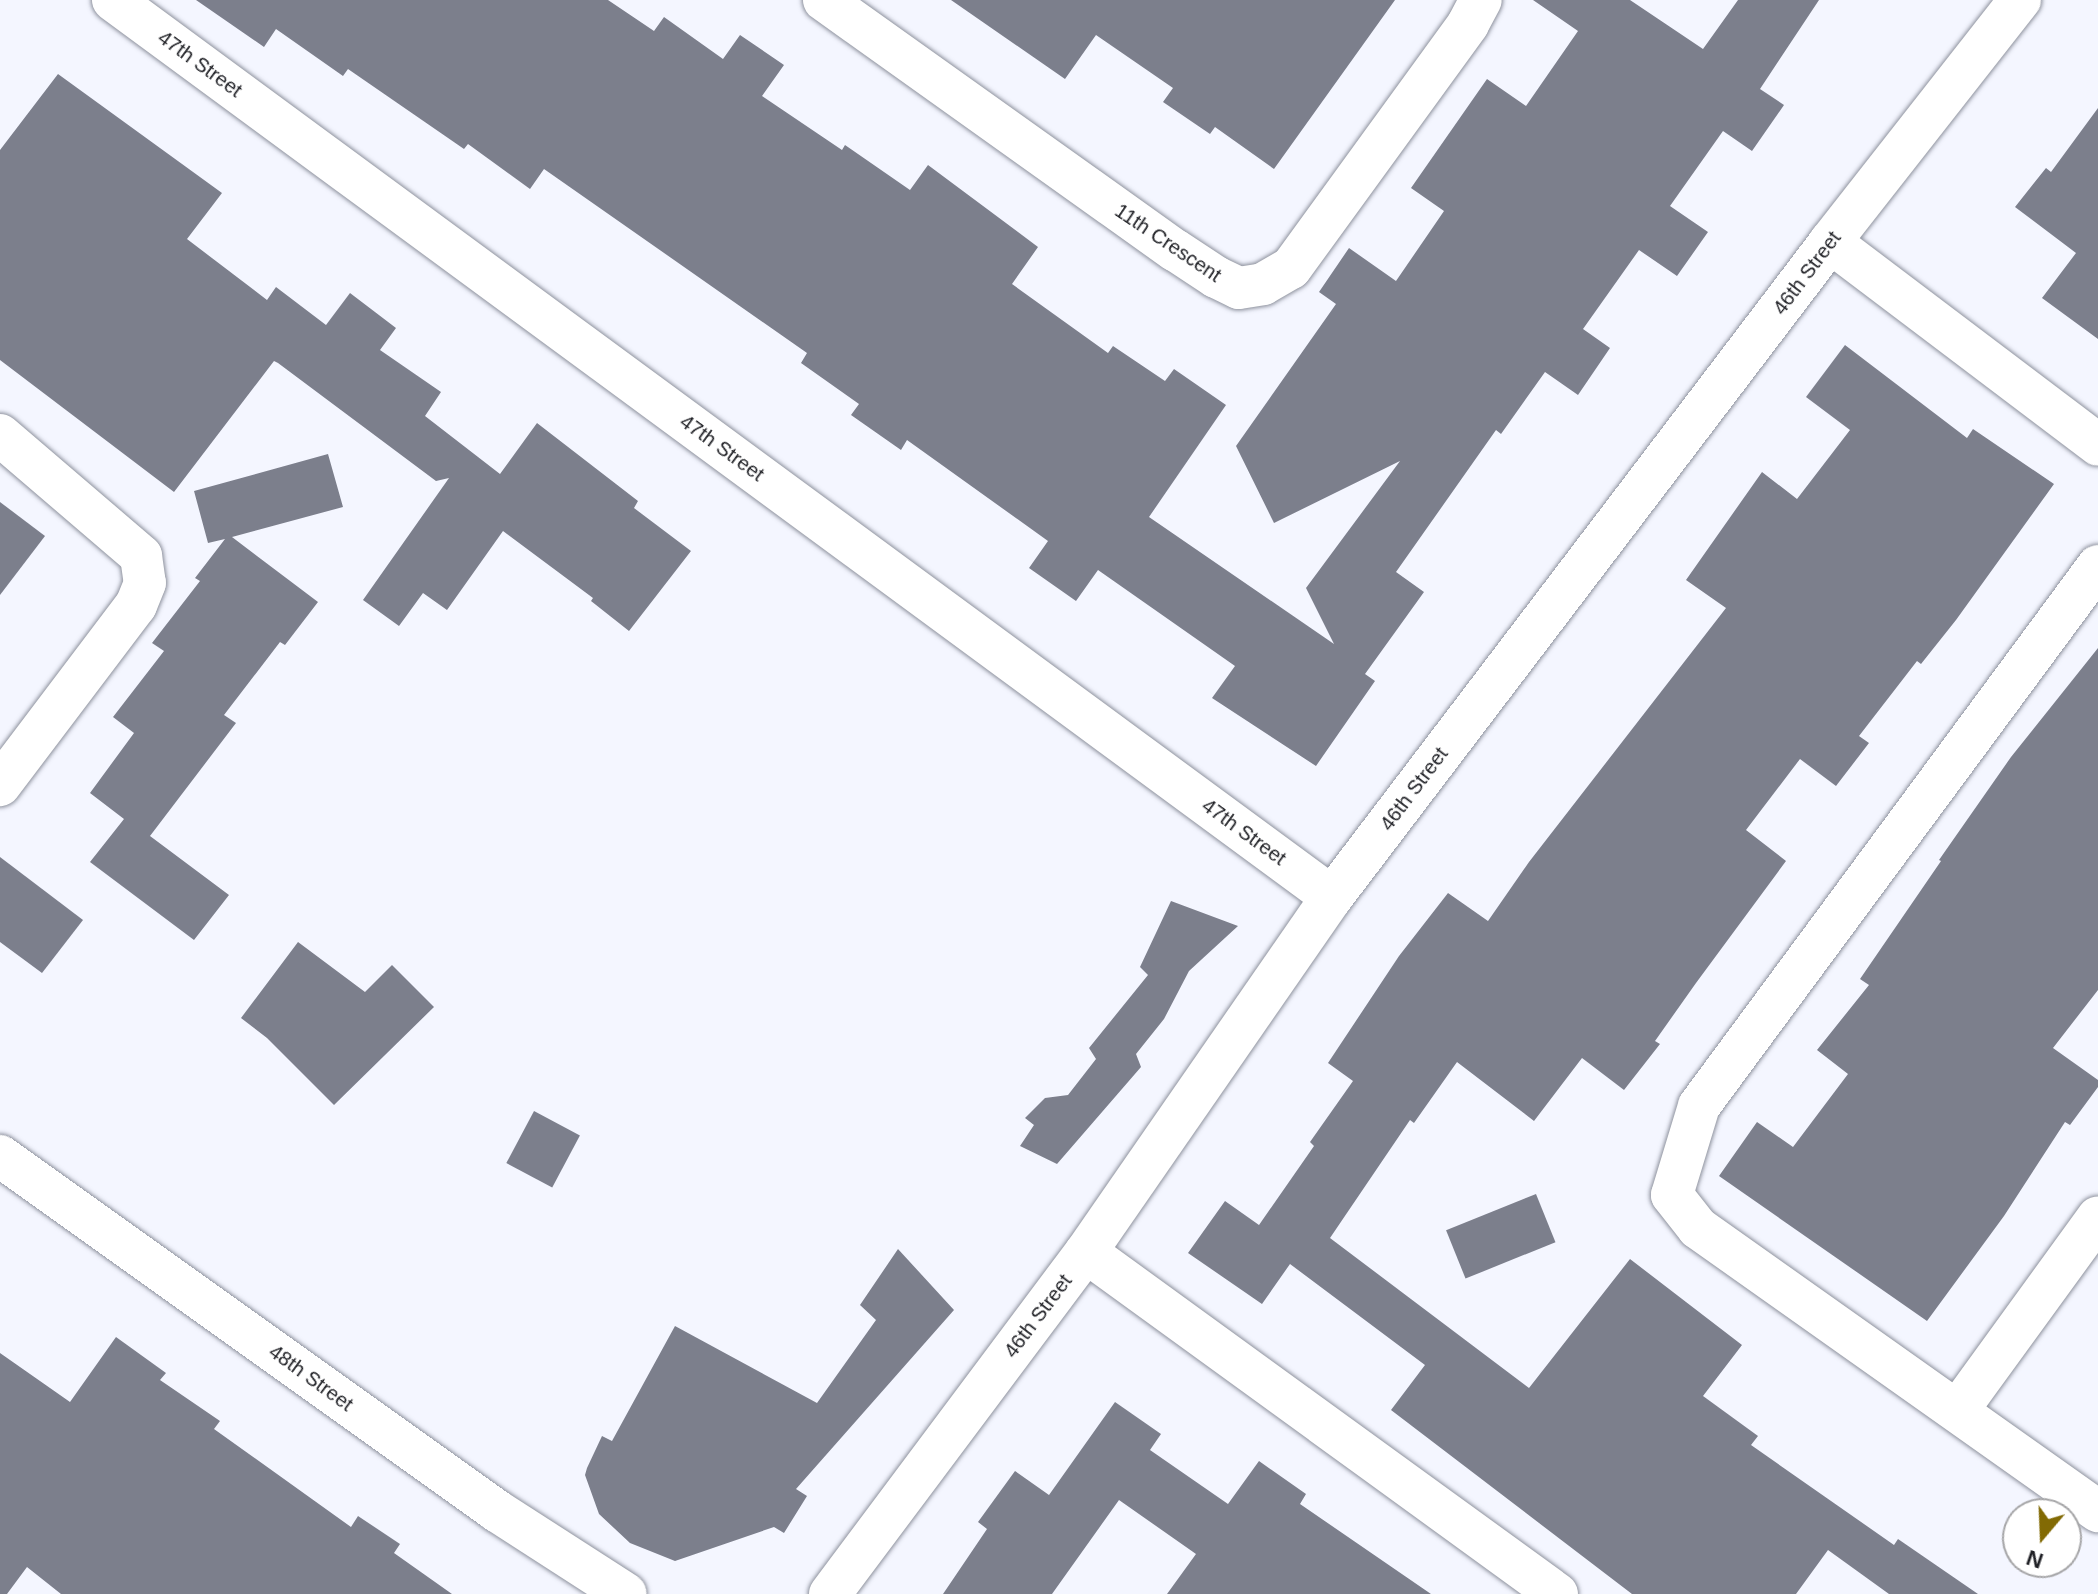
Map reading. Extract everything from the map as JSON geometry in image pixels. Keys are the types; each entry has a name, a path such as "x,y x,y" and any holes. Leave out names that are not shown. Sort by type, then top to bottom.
{"street":[{"name":"47th Street","path":"113,0 1332,897"},
{"name":"11th Crescent","path":"824,0 1175,250 1239,288 1263,284 1291,268 1468,24 1481,0"},
{"name":"46th Street","path":"830,1594 1086,1252 1332,897 1830,242 2020,0"},
{"path":"1830,242 2098,445"},
{"path":"0,435 141,556 145,583 136,605 0,785"},
{"path":"2098,566 1699,1106 1672,1195 1698,1228 2098,1511"},
{"name":"48th Street","path":"0,1156 497,1511 626,1594"},
{"path":"1958,1410 2098,1217"},
{"path":"1086,1252 1557,1594"}],"building":[{"path":"196,0 608,0 654,31 664,17 723,59 740,35 784,65 762,96 842,150 845,145 910,190 928,165 1038,247 1012,284 1108,353 1113,346 1165,381 1174,369 1226,405 1149,517 1334,644 1306,588 1400,461 1274,523 1236,446 1336,304 1319,292 1349,248 1396,281 1444,211 1411,188 1487,79 1526,106 1578,31 1533,0 1630,0 1703,49 1738,0 1819,0 1760,89 1784,105 1752,151 1723,131 1670,206 1708,232 1677,276 1639,250 1583,329 1610,348 1578,395 1545,372 1501,434 1496,430 1396,572 1424,592 1365,674 1375,681 1316,766 1212,698 1235,666 1098,570 1076,601 1029,568 1048,541 907,440 901,450 851,415 859,404 801,363 807,353 544,169 530,189 468,144 464,149 348,69 343,76 276,29 264,47"},
{"path":"951,0 1395,0 1274,169 1215,127 1210,134 1163,102 1173,88 1096,35 1065,79"},
{"path":"58,74 222,193 187,239 267,300 276,287 326,325 350,293 396,328 380,350 441,392 425,416 500,474 537,423 638,501 634,508 691,551 629,631 591,601 593,598 503,531 447,610 423,593 399,626 363,600 449,478 436,481 274,361 174,492 0,360 0,150"},
{"path":"2098,108 2098,339 2042,298 2076,253 2015,207 2046,168 2051,172"},
{"path":"1845,345 1967,438 1973,429 2054,484 1956,620 1921,664 1917,661 1859,736 1869,743 1836,786 1800,759 1746,830 1786,861 1696,983 1655,1041 1660,1044 1624,1090 1582,1058 1534,1121 1457,1062 1414,1123 1410,1120 1330,1238 1529,1388 1630,1259 1742,1345 1703,1396 1758,1436 1751,1445 1894,1545 1898,1539 1978,1594 1889,1594 1828,1550 1796,1594 1632,1594 1391,1410 1425,1365 1290,1264 1262,1304 1188,1253 1225,1201 1259,1225 1314,1146 1310,1142 1353,1081 1328,1063 1399,956 1448,893 1488,921 1529,862 1726,608 1686,580 1762,472 1797,499 1850,430 1806,397"},
{"path":"328,454 343,507 232,537 318,602 285,645 280,642 224,715 236,723 150,836 229,895 194,940 90,862 124,819 90,793 134,733 113,717 164,651 152,643 200,581 195,578 225,539 208,543 194,491"},
{"path":"0,502 45,536 0,595"},
{"path":"2098,648 2098,990 2053,1048 2098,1080 2098,1087 2070,1125 2065,1122 2004,1216 1927,1321 1719,1176 1757,1122 1793,1147 1848,1074 1817,1050 1869,985 1860,979 1939,860 2011,757"},
{"path":"0,857 83,920 42,973 0,942"},
{"path":"1171,901 1238,926 1189,971 1164,1019 1136,1054 1141,1067 1057,1164 1020,1146 1034,1125 1025,1118 1045,1098 1068,1095 1096,1059 1089,1048 1148,975 1140,967"},
{"path":"298,942 365,992 392,965 434,1007 334,1105 267,1038 241,1018"},
{"path":"534,1111 580,1135 552,1188 506,1163"},
{"path":"1536,1194 1555,1242 1466,1279 1446,1230"},
{"path":"898,1249 954,1310 796,1489 807,1496 784,1533 774,1527 675,1561 630,1543 599,1514 585,1475 587,1468 602,1436 612,1441 675,1326 817,1403 876,1320 860,1305"},
{"path":"116,1337 166,1373 160,1380 220,1421 214,1429 351,1527 358,1516 400,1544 394,1553 452,1594 61,1594 27,1567 7,1594 0,1594 0,1353 70,1402"},
{"path":"1115,1402 1161,1434 1150,1450 1228,1504 1259,1461 1306,1494 1300,1504 1431,1594 1167,1594 1196,1554 1119,1500 1052,1594 943,1594 987,1529 978,1522 1015,1471 1049,1495"}]}
